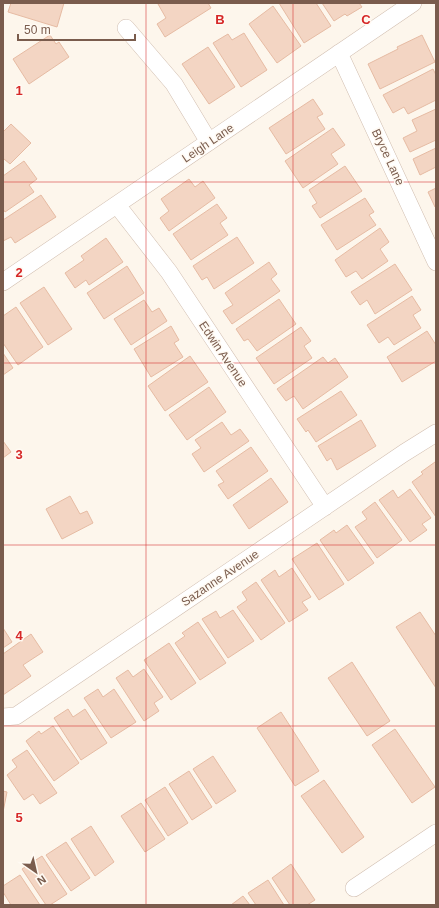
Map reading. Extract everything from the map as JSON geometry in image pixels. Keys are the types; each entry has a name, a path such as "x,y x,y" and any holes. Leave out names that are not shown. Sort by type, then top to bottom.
{"street":[{"name":"Leigh Lane","path":"3,282 413,3"},
{"path":"126,28 174,84 209,142"},
{"name":"Bryce Lane","path":"339,53 436,262"},
{"name":"Edwin Avenue","path":"117,204 168,272 325,507"},
{"name":"Sazanne Avenue","path":"3,717 16,716 436,433"},
{"path":"354,888 436,833"}],"building":[{"path":"11,3 64,3 57,27 8,12"},
{"path":"208,3 211,8 165,37 157,24 166,18 158,4"},
{"path":"279,3 316,3 331,26 304,43"},
{"path":"322,3 359,3 362,7 347,16 345,14 334,21"},
{"path":"273,6 301,46 277,63 249,24"},
{"path":"244,33 267,70 241,87 213,43 228,34 232,40"},
{"path":"50,35 56,44 59,42 69,57 29,84 13,59"},
{"path":"422,35 435,62 380,89 368,64 398,49 397,47"},
{"path":"208,47 235,87 209,104 182,64"},
{"path":"433,69 436,75 436,100 408,114 404,107 393,113 383,95"},
{"path":"313,99 323,114 317,117 325,129 286,154 269,128"},
{"path":"436,109 436,140 410,152 403,138 417,131 412,120"},
{"path":"11,124 31,143 10,164 4,159 3,160 3,132"},
{"path":"333,128 345,145 331,154 338,164 303,188 285,161"},
{"path":"436,148 436,167 420,175 413,159"},
{"path":"24,161 37,179 29,185 34,192 5,212 3,209 3,176"},
{"path":"345,166 362,191 320,218 312,206 317,203 309,190"},
{"path":"189,179 195,187 203,181 215,198 169,231 160,218 169,211 161,199"},
{"path":"436,188 436,206 435,207 428,192"},
{"path":"41,195 56,217 15,243 11,237 3,241 3,220"},
{"path":"365,198 374,212 369,215 376,225 337,250 321,225"},
{"path":"217,204 227,218 220,223 228,235 191,260 173,234"},
{"path":"380,228 389,242 380,249 388,261 362,279 356,271 346,277 335,260"},
{"path":"237,237 254,263 214,289 207,277 202,280 193,266"},
{"path":"106,238 123,262 89,285 86,280 75,288 65,273 84,260 81,256"},
{"path":"269,262 277,274 271,279 280,291 232,324 223,311 233,305 225,293"},
{"path":"395,264 412,290 375,314 367,300 360,305 351,292"},
{"path":"127,266 144,293 104,319 87,293"},
{"path":"44,287 72,329 48,345 20,303"},
{"path":"412,296 421,310 413,315 421,328 394,345 388,337 379,343 367,325"},
{"path":"279,299 296,324 257,351 248,339 244,341 236,329"},
{"path":"144,300 152,312 159,308 167,321 131,345 114,319"},
{"path":"16,307 43,347 18,365 3,343 3,316"},
{"path":"171,326 179,340 174,343 183,357 151,377 134,349"},
{"path":"301,327 311,341 304,346 312,358 274,384 256,358"},
{"path":"427,331 436,345 436,361 402,382 387,357"},
{"path":"3,353 13,368 3,375"},
{"path":"190,356 208,382 165,411 148,386"},
{"path":"323,357 328,363 335,358 348,377 303,409 294,396 286,401 277,389"},
{"path":"209,387 226,412 187,440 169,415"},
{"path":"341,391 357,415 316,442 308,430 306,432 297,419"},
{"path":"361,420 376,446 337,470 331,458 327,461 318,446"},
{"path":"222,422 231,435 240,429 249,441 204,472 192,454 201,448 195,440"},
{"path":"3,441 11,452 3,458"},
{"path":"251,447 268,471 228,499 218,485 224,482 216,471"},
{"path":"435,462 436,517 412,482 423,474 421,472"},
{"path":"271,478 288,502 249,529 233,505"},
{"path":"410,489 431,518 422,524 427,530 410,542 379,500 393,490 398,498"},
{"path":"70,496 80,514 87,511 93,523 62,539 46,509"},
{"path":"375,502 402,540 377,558 355,527 367,519 362,512"},
{"path":"347,525 374,563 348,581 320,540 334,530 336,533"},
{"path":"317,543 344,584 319,600 292,559"},
{"path":"292,568 311,597 302,602 308,610 289,622 261,580 275,570 279,577"},
{"path":"256,582 285,623 261,640 237,607 247,600 242,592"},
{"path":"233,610 254,641 228,658 202,619 216,611 220,618"},
{"path":"420,612 436,636 436,688 396,627"},
{"path":"198,622 226,663 200,680 175,643 185,636 182,633"},
{"path":"3,628 12,642 3,648"},
{"path":"31,634 43,652 23,665 31,676 3,695 3,654"},
{"path":"169,643 196,683 171,700 144,660"},
{"path":"352,662 390,721 367,736 328,678"},
{"path":"144,669 163,697 154,703 159,711 144,721 116,678 128,670 133,677"},
{"path":"98,689 103,697 114,689 136,722 111,738 84,698"},
{"path":"68,709 73,717 85,709 107,743 81,760 54,718"},
{"path":"281,712 319,771 295,786 257,728"},
{"path":"53,726 79,763 54,781 26,741 39,731 41,734"},
{"path":"395,729 435,787 412,803 372,745"},
{"path":"27,750 57,793 40,804 33,794 24,800 7,775 17,767 12,760"},
{"path":"213,756 236,791 216,804 193,769"},
{"path":"189,771 212,807 192,820 169,784"},
{"path":"324,780 364,837 342,853 301,796"},
{"path":"165,787 188,823 168,836 145,800"},
{"path":"3,791 7,792 3,812"},
{"path":"141,803 165,839 145,852 121,816"},
{"path":"91,826 114,862 95,876 71,839"},
{"path":"66,842 90,878 71,891 46,855"},
{"path":"42,856 67,894 50,905 46,905 22,869"},
{"path":"291,864 315,900 307,905 290,905 272,878"},
{"path":"20,875 40,905 11,905 3,892 3,886"},
{"path":"268,880 284,905 256,905 248,893"},
{"path":"243,896 250,905 231,905"}]}
